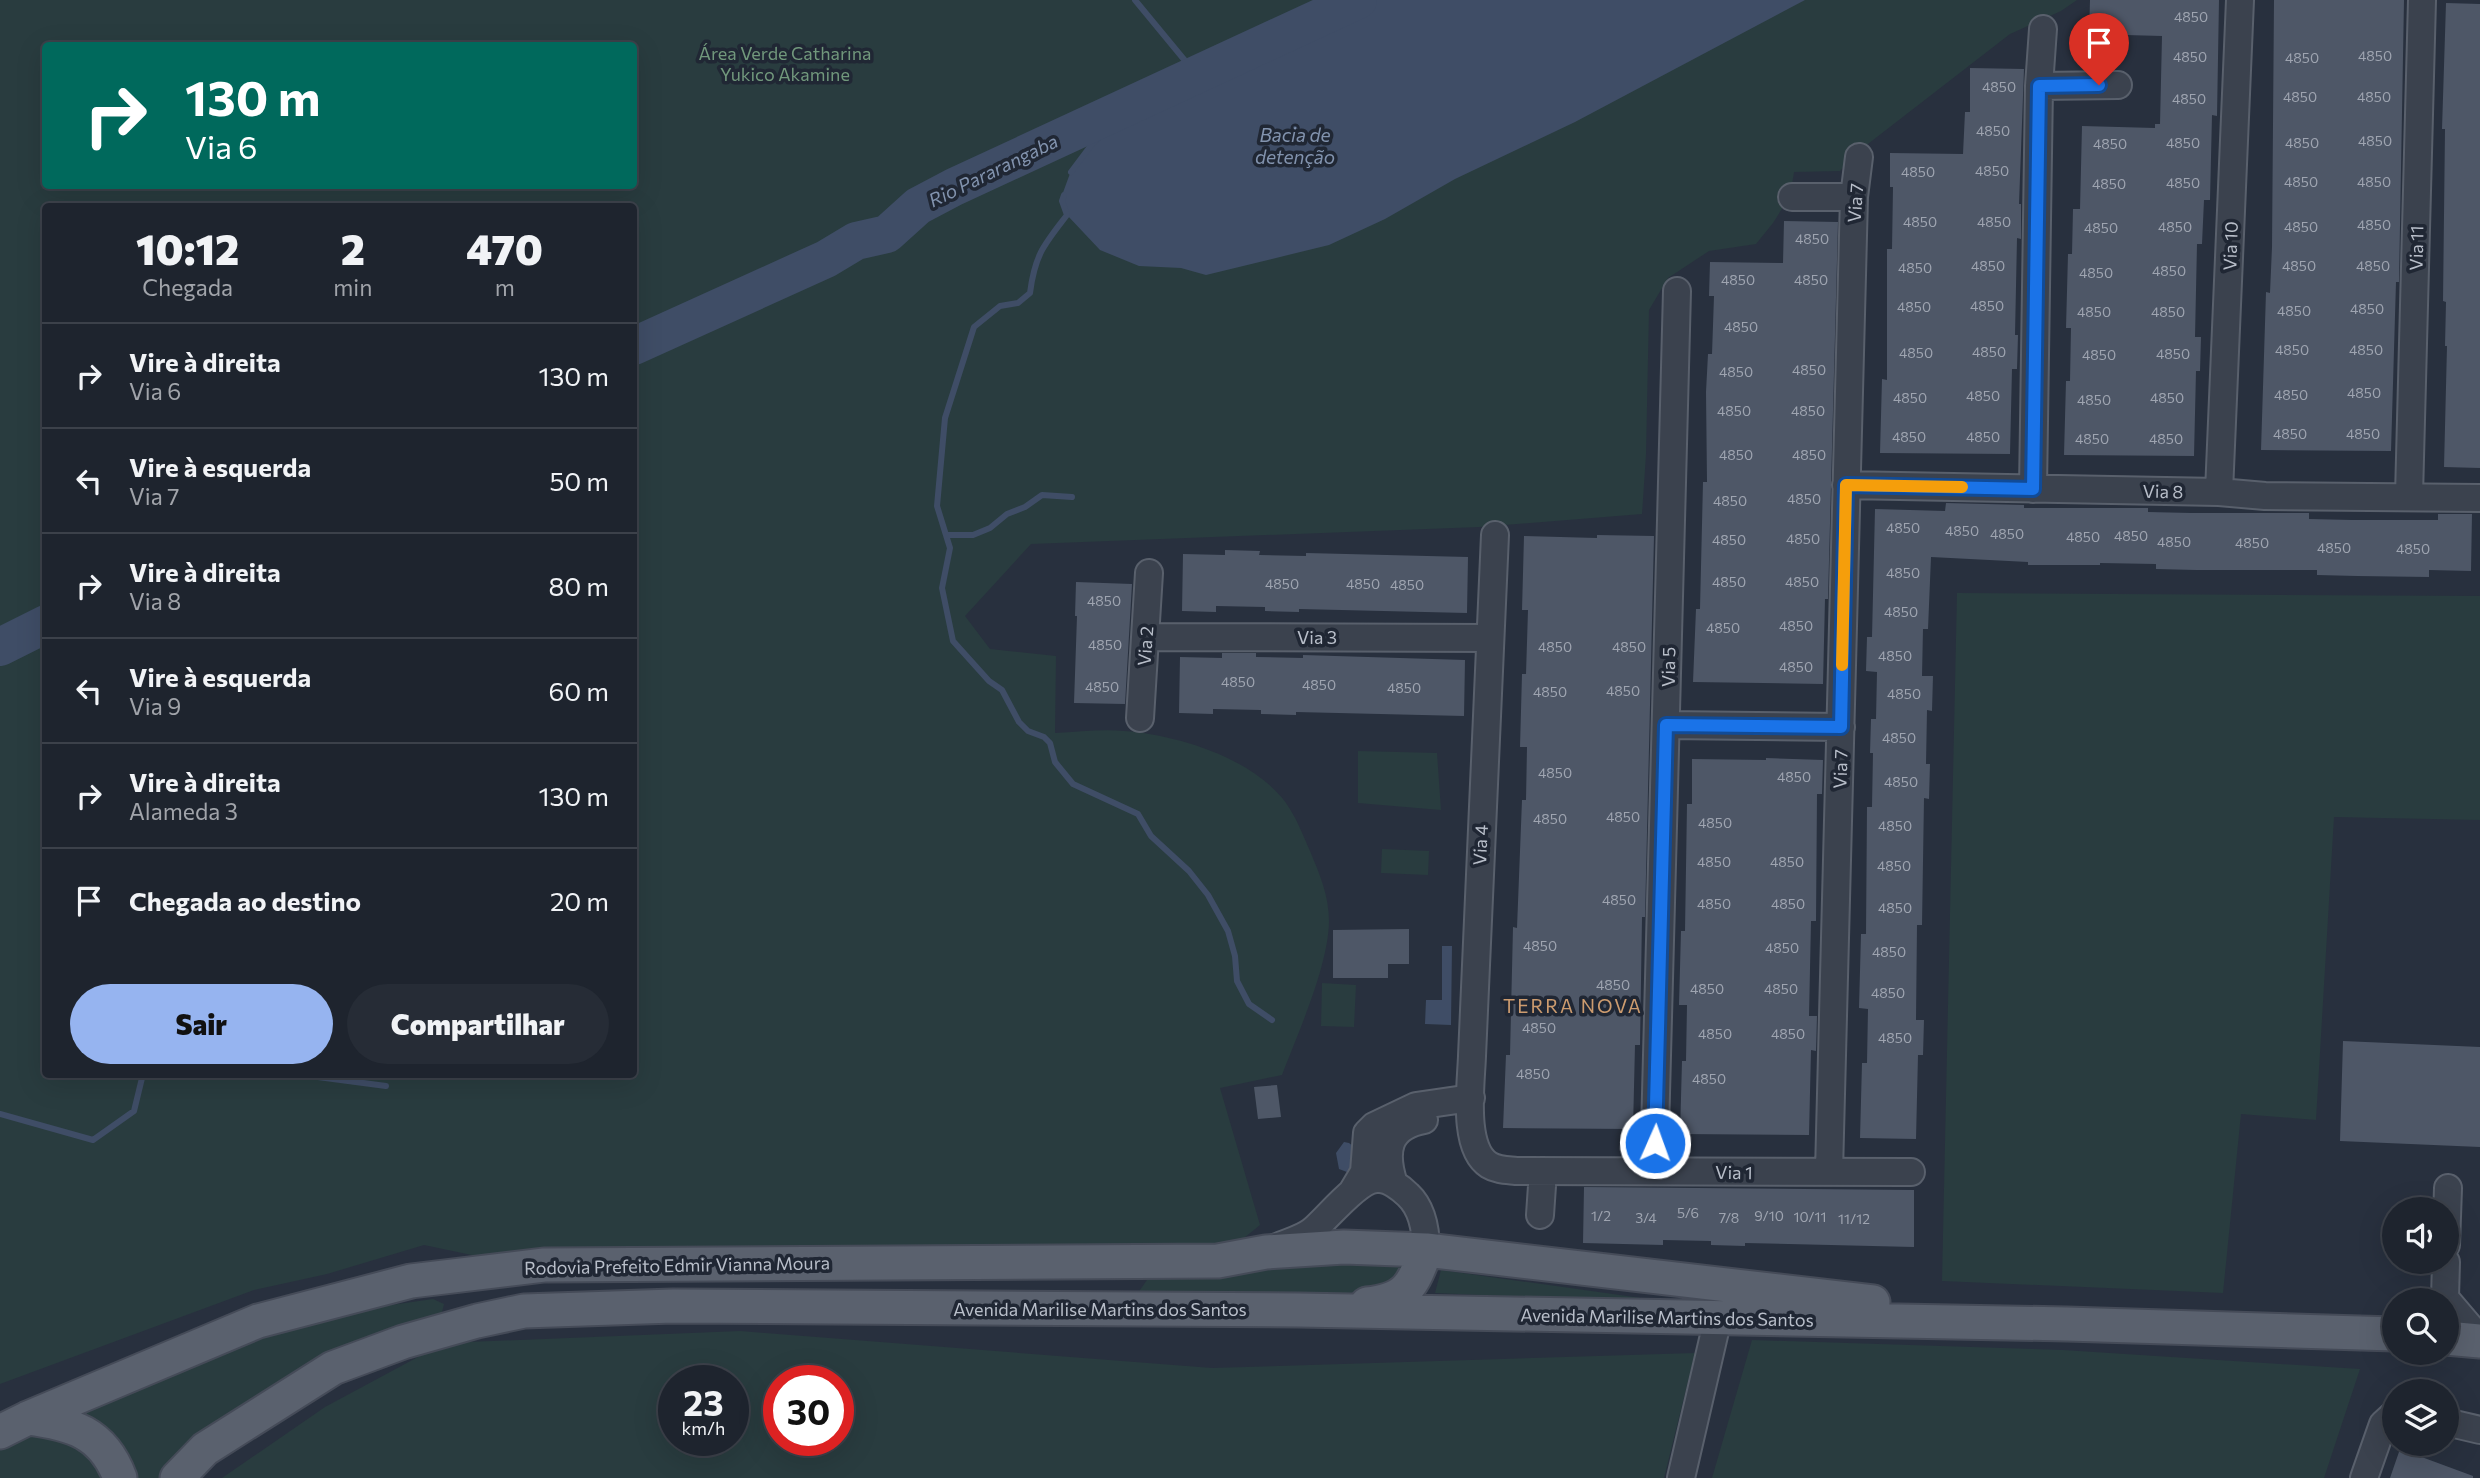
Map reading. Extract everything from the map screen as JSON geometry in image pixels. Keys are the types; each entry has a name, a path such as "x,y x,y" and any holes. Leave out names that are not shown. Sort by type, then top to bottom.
{"main road":[{"name":"Avenida Marilise Martins dos Santos","path":"1266,1252 1343,1247 1426,1250 2067,1324"},
{"path":"1299,1310 1388,1302 1399,1297 1408,1289 1419,1270 1426,1250"},
{"name":"Rodovia Prefeito Edmir Vianna Moura","path":"14,1425 258,1321 411,1281 544,1265 1217,1261 1266,1252"},
{"name":"Avenida Marilise Martins dos Santos","path":"177,1478 205,1449 333,1368 403,1342 524,1311 673,1306 1299,1310 2067,1324 2382,1335"},
{"path":"2459,1339 2480,1340"},
{"name":"Rodovia Prefeito Edmir Vianna Moura","path":"14,1425 62,1423 87,1434 108,1453 120,1478"}],"street":[{"name":"Via 10","path":"2219,492 2240,0"},
{"name":"Via 11","path":"2409,496 2422,0"},
{"path":"2033,489 2039,86 2043,29"},
{"path":"2039,86 2118,85"},
{"name":"Via 7","path":"1829,1172 1854,198 1859,158"},
{"path":"1793,197 1854,198"},
{"name":"Via 5","path":"1654,1170 1677,291"},
{"name":"Via 8","path":"1846,485 2219,492 2279,496 2480,498"},
{"name":"Via 4","path":"1478,1154 1472,1135 1471,1107 1495,536"},
{"name":"Via 2","path":"1140,718 1149,573"},
{"name":"Via 3","path":"1146,637 1489,638"},
{"path":"1666,725 1841,727"},
{"path":"1352,1192 1364,1172 1367,1132 1386,1128 1416,1106 1471,1107"},
{"path":"1386,1128 1389,1164 1394,1184"},
{"name":"Via 1","path":"1478,1154 1487,1165 1494,1168 1543,1171 1911,1172"},
{"path":"1540,1215 1543,1171"},
{"path":"1266,1252 1308,1234 1352,1192 1378,1178 1394,1184 1415,1202 1424,1223 1426,1250"},
{"path":"2448,1188 2448,1197"},
{"path":"2459,1316 2480,1340"},
{"path":"1681,1478 1718,1318"},
{"path":"2459,1425 2480,1430"},
{"path":"2364,1478 2382,1427"}],"green space":[{"name":"Área Verde Catharina Yukico Akamine","path":"0,0 2077,0 2061,11 2010,34 1855,154 1840,171 1794,172 1790,196 1756,244 1709,251 1668,278 1649,310 1642,514 1479,527 1031,544 965,616 990,649 1056,656 1055,733 1107,730 1145,733 1190,744 1234,761 1272,787 1286,803 1317,869 1327,903 1327,940 1311,1000 1282,1075 1220,1088 1260,1225 1217,1260 538,1269 424,1245 327,1274 254,1290 0,1384"},
{"path":"1957,593 2480,596 2480,820 2334,817 2316,1120 2241,1114 2223,1293 1942,1281"},
{"path":"1358,751 1437,753 1441,810 1358,803"},
{"path":"1382,849 1429,851 1428,875 1381,873"},
{"path":"1322,983 1356,985 1354,1027 1321,1026"},
{"path":"1282,1258 1408,1261 1384,1290 1297,1297 1133,1300 1147,1280"},
{"path":"1441,1270 1641,1298 1641,1302 1435,1293"},
{"path":"433,1299 444,1304 441,1316 179,1478 0,1478 0,1434 259,1324"},
{"path":"740,1331 1212,1368 1695,1353 1664,1478 222,1478 325,1407 444,1343"},
{"path":"1752,1340 2063,1350 2360,1369 2324,1478 1712,1478"}],"water":[{"name":"Bacia de detenção","path":"1339,0 1805,0 1575,122 1455,179 1385,219 1329,245 1206,275 1181,268 1139,266 1100,250 1067,215 1061,198 1072,168 1092,144 1143,98 1331,12"},
{"path":"1442,946 1452,946 1451,1025 1425,1024 1426,1000 1442,1000"},
{"path":"1344,1142 1354,1147 1352,1168 1347,1172 1339,1169 1336,1153"}],"building":[{"path":"2090,0 2219,0 2217,116 2212,115 2210,200 2204,200 2202,244 2197,244 2195,337 2201,337 2200,371 2196,371 2194,456 2064,455 2066,381 2070,381 2071,328 2066,328 2068,254 2072,254 2073,209 2080,209 2082,126 2155,128 2155,124 2160,124 2162,36 2089,34"},
{"path":"2274,0 2404,0 2399,282 2396,282 2391,451 2261,450 2266,292 2270,293 2272,247"},
{"path":"2446,3 2480,4 2480,468 2444,467 2447,346 2446,302 2443,301 2445,129 2442,129"},
{"path":"1970,68 2024,69 2019,204 2021,239 2017,238 2017,369 2012,369 2010,454 1880,453 1882,379 1887,380 1887,249 1892,249 1893,187 1890,187 1890,153 1963,154 1965,112 1970,112"},
{"path":"1784,221 1838,222 1828,599 1825,599 1823,684 1693,682 1696,609 1700,609 1703,482 1707,482 1706,392 1708,354 1712,354 1714,296 1709,296 1710,262 1783,263"},
{"path":"1946,503 2024,505 2024,508 2148,508 2148,512 2309,513 2309,519 2352,520 2438,520 2438,514 2472,514 2471,571 2429,570 2429,577 2317,575 2317,570 2156,569 2156,564 2100,563 2028,565 2028,562 1931,557 1928,629 1923,629 1922,676 1933,676 1932,711 1927,710 1926,764 1930,764 1929,799 1924,798 1922,925 1917,925 1916,1020 1924,1020 1923,1055 1918,1055 1916,1139 1860,1138 1862,1063 1867,1063 1868,1009 1859,1008 1861,934 1866,934 1867,807 1872,807 1871,719 1876,719 1877,672 1866,671 1867,637 1872,637 1875,509 1945,511"},
{"path":"1597,535 1654,536 1645,917 1642,917 1640,1045 1635,1045 1633,1129 1503,1128 1506,1055 1510,1055 1513,927 1517,928 1522,800 1526,800 1527,747 1520,747 1522,674 1526,674 1528,610 1522,610 1524,536 1597,538"},
{"path":"1225,550 1260,551 1259,555 1306,556 1306,553 1468,557 1467,613 1299,609 1299,612 1265,611 1265,607 1216,606 1216,612 1182,611 1183,554 1225,555"},
{"path":"1076,582 1132,584 1125,704 1074,703"},
{"path":"1222,653 1256,653 1256,657 1303,658 1303,655 1465,660 1464,716 1296,712 1296,715 1261,714 1261,710 1213,709 1213,714 1179,713 1180,657 1222,658"},
{"path":"1692,759 1823,760 1822,794 1817,794 1816,921 1811,921 1809,1016 1817,1016 1816,1051 1811,1050 1809,1135 1680,1134 1687,1005 1679,1005 1681,931 1685,931 1687,804 1692,804"},
{"path":"1409,929 1409,964 1388,964 1388,978 1333,978 1333,930"},
{"path":"2343,1041 2480,1047 2480,1147 2340,1141"},
{"path":"1277,1085 1281,1117 1258,1119 1254,1087"},
{"path":"1584,1187 1914,1190 1914,1247 1745,1243 1745,1246 1711,1245 1711,1241 1663,1240 1663,1245 1583,1243"},
{"path":"2398,1456 2419,1456 2473,1476 2473,1478 2390,1478"}],"waterway":[{"path":"1135,0 1196,74"},
{"path":"1321,0 1331,12"},
{"name":"Rio Pararangaba","path":"637,345 826,259 856,241 887,234 918,206 954,187 1358,0"},
{"path":"1071,172 1092,144 1143,98"},
{"path":"1064,195 1062,201 1067,215 1038,259 1030,293 1018,303 1000,306 974,327 945,418 937,506 950,548 942,588 953,641 989,681 1002,690 1019,722 1028,731 1044,737 1050,743 1055,762 1073,784 1138,814 1151,836 1189,871 1208,895 1228,931 1235,956 1237,981 1249,1004 1272,1020"},
{"path":"947,535 973,535 990,528 1007,514 1025,507 1042,495 1072,497"},
{"name":"Rio Pararangaba","path":"0,647 42,626"},
{"path":"0,1114 93,1140 134,1111 142,1078"},
{"path":"325,1078 386,1086"}],"slow traffic":[{"path":"1842,665 1846,485 1962,487"}],"district":[{"name":"TERRA NOVA","path":"1573,1005"}],"route":[{"path":"1655,1143 1666,725 1841,727 1846,485 2033,489 2039,86 2099,85"}]}
